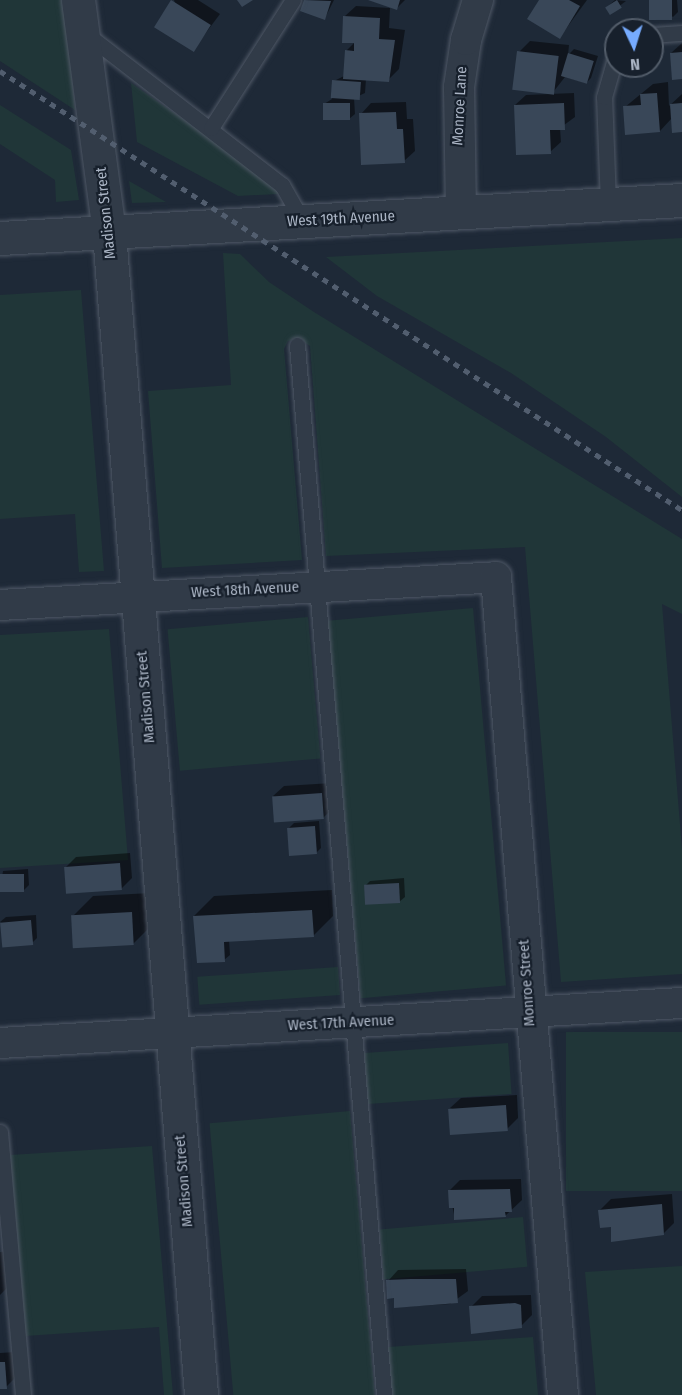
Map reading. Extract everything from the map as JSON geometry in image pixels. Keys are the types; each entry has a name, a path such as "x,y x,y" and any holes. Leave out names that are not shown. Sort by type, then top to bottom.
{"street":[{"name":"Monroe Lane","path":"461,213 459,87 465,41 478,0"},
{"name":"Madison Street","path":"80,16 109,233 201,1395"},
{"name":"West 19th Avenue","path":"0,238 682,200"},
{"name":"West 18th Avenue","path":"0,605 490,576"},
{"name":"Monroe Street","path":"490,576 498,581 529,1012 563,1395"},
{"name":"West 17th Avenue","path":"0,1043 682,1003"}],"lane":[{"path":"211,128 293,0"},
{"path":"80,16 211,128 282,185 303,222"},
{"path":"664,34 682,33"},
{"path":"608,204 604,97 609,78"},
{"path":"297,345 384,1395"},
{"path":"0,1132 23,1395"}],"green space":[{"path":"0,0 65,0 75,110 0,61"},
{"path":"131,83 271,180 279,194 238,196 137,142"},
{"path":"0,105 71,150 79,200 56,202 55,180 0,144"},
{"path":"129,181 166,202 132,203"},
{"path":"682,238 682,497 606,437 511,373 377,296 326,257"},
{"path":"223,253 240,254 269,282 314,312 682,539 682,614 662,604 682,849 682,974 561,982 525,547 326,556 310,346 299,339 288,341 284,349 302,560 162,568 148,391 231,385"},
{"path":"81,290 104,571 79,572 75,514 0,519 0,295"},
{"path":"473,608 506,986 361,998 328,621"},
{"path":"308,617 320,758 180,771 168,629"},
{"path":"109,629 128,860 0,868 0,635"},
{"path":"338,967 340,995 199,1005 197,977"},
{"path":"566,1032 682,1032 682,1191 566,1191"},
{"path":"508,1043 512,1094 368,1104 364,1053"},
{"path":"350,1111 375,1395 233,1395 210,1123"},
{"path":"152,1146 173,1395 164,1395 159,1327 25,1336 10,1155"},
{"path":"523,1217 527,1267 384,1279 380,1230"},
{"path":"682,1266 682,1395 596,1395 585,1272"},
{"path":"533,1337 538,1395 392,1395 388,1347"}],"building":[{"path":"171,0 211,25 194,52 154,27"},
{"path":"237,0 253,0 242,7"},
{"path":"304,0 331,1 325,20 300,11"},
{"path":"368,0 400,0 397,10"},
{"path":"539,0 569,0 580,6 560,39 527,19"},
{"path":"617,0 622,8 610,15 605,7"},
{"path":"649,0 672,0 672,20 649,18"},
{"path":"343,16 380,18 379,39 395,40 389,82 343,79 345,50 354,51 354,43 342,43"},
{"path":"517,51 559,56 554,95 512,90"},
{"path":"682,52 682,79 672,80 670,53"},
{"path":"568,53 594,61 587,84 561,76"},
{"path":"332,80 361,82 360,100 331,98"},
{"path":"657,93 660,132 625,135 623,106 641,105 640,94"},
{"path":"323,103 350,103 350,120 323,120"},
{"path":"564,103 565,130 550,130 551,154 516,155 514,105"},
{"path":"682,103 682,132 672,133 670,104"},
{"path":"396,112 397,129 403,129 405,163 361,165 359,113"},
{"path":"322,793 324,819 274,822 272,796"},
{"path":"315,826 317,854 289,856 287,828"},
{"path":"120,863 122,890 66,894 64,867"},
{"path":"0,874 24,874 24,892 0,892"},
{"path":"399,883 400,903 365,905 364,885"},
{"path":"312,910 314,937 224,942 225,962 197,963 193,916"},
{"path":"132,912 134,945 73,948 71,915"},
{"path":"31,920 33,945 2,948 0,923"},
{"path":"506,1105 508,1131 450,1135 448,1109"},
{"path":"510,1189 512,1212 505,1212 506,1217 454,1220 454,1208 449,1208 448,1190"},
{"path":"662,1204 664,1235 611,1242 611,1227 600,1228 598,1210"},
{"path":"456,1279 458,1303 394,1308 394,1298 387,1299 386,1280"},
{"path":"515,1303 521,1305 522,1328 471,1334 469,1306"},
{"path":"0,1362 5,1362 7,1389 0,1389"}],"railway":[{"path":"0,71 682,510"}]}
